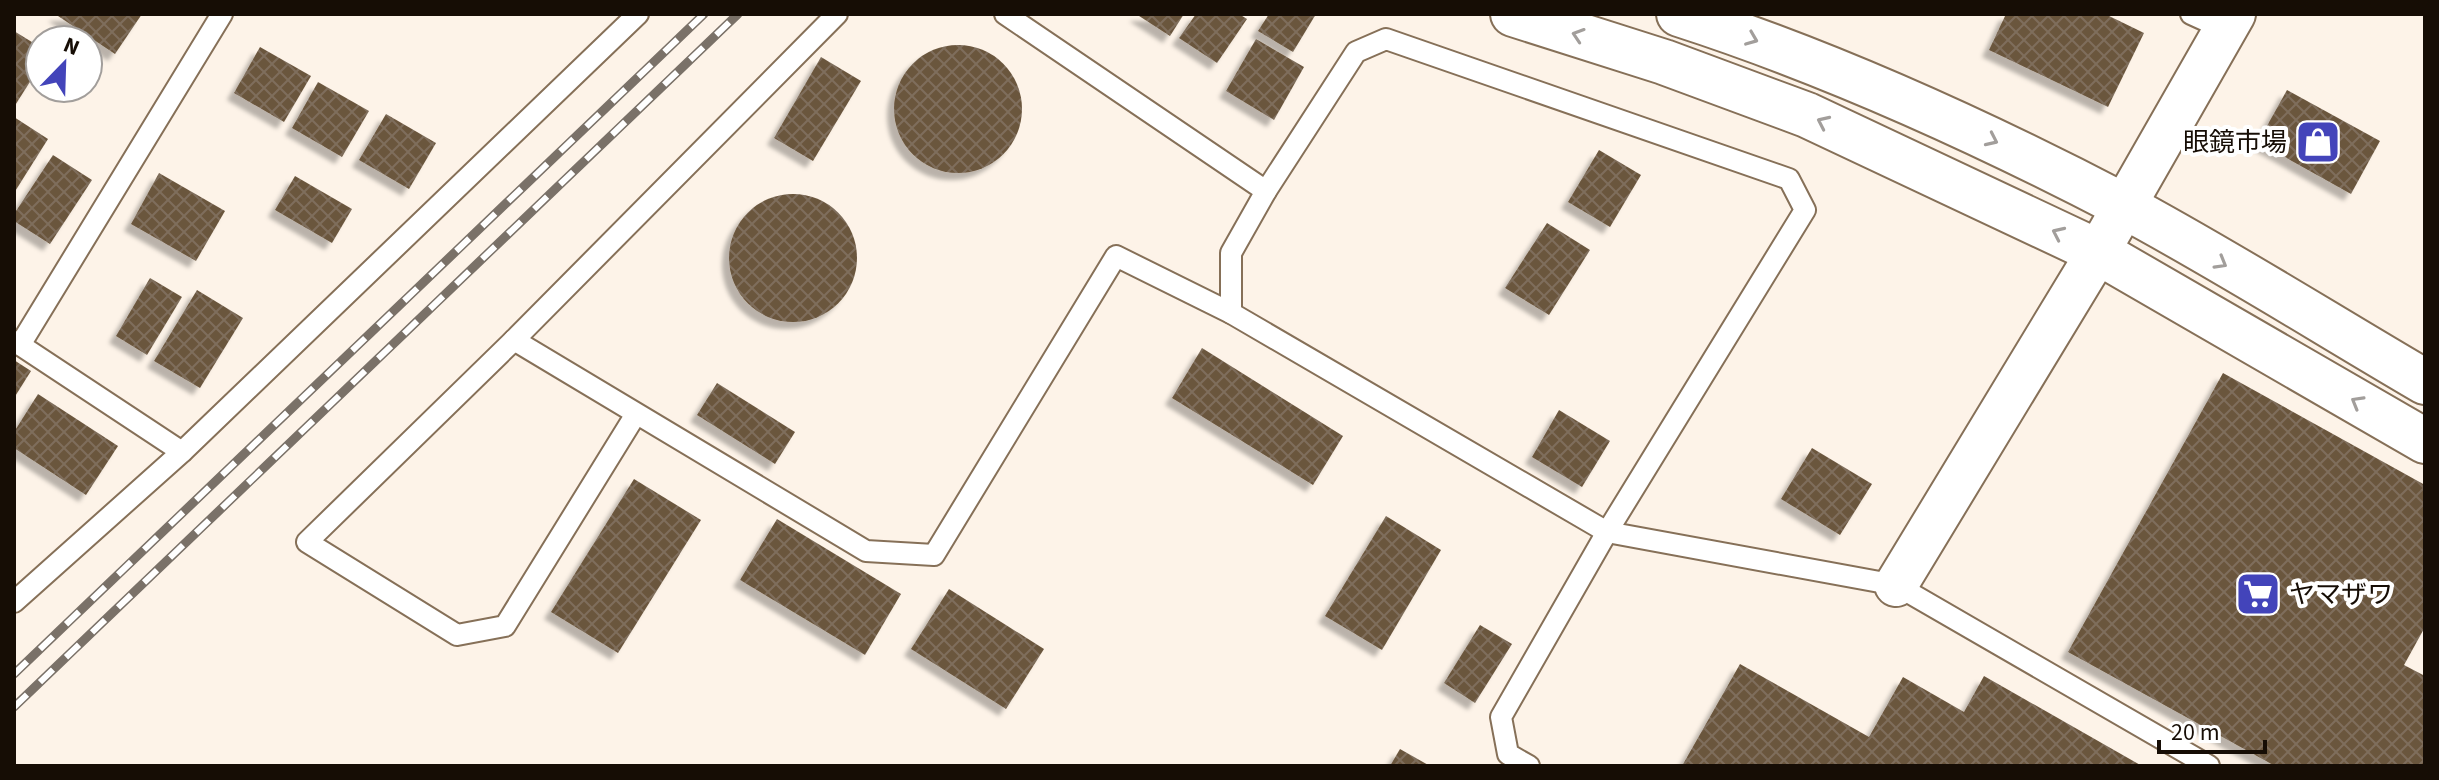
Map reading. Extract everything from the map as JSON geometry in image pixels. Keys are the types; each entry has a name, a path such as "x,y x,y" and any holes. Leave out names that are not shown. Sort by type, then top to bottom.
{"street":[{"path":"1513,14 1664,62 1807,115 2098,252 2425,441"},
{"path":"1679,14 1839,73 1990,139 2124,206 2425,382"},
{"path":"1896,585 2098,252 2124,206 2216,19"}],"lane":[{"path":"182,452 17,343 222,14"},
{"path":"14,602 182,452 638,14"},
{"path":"636,414 505,626 457,635 307,542 514,340 837,14"},
{"path":"1005,14 1266,191"},
{"path":"1231,313 1231,253 1266,191 1356,52 1386,39 1789,179 1805,210 1607,532 1501,717 1508,754 1529,766"},
{"path":"514,340 866,551 934,555 1116,256 1231,313 1607,532 1896,585 2209,766"}],"building":[{"path":"55,14 142,14 115,54 104,47 104,24 70,24"},
{"path":"1136,14 1184,14 1170,36"},
{"path":"1196,14 1239,14 1247,19 1217,63 1179,38"},
{"path":"1269,14 1316,14 1293,52 1258,31"},
{"path":"2006,14 2105,14 2144,33 2108,107 1989,50"},
{"path":"14,31 24,37 24,91 14,107"},
{"path":"1256,39 1304,67 1274,120 1226,91"},
{"path":"958,45 982,50 1003,64 1017,85 1022,109 1017,133 1003,154 982,168 958,173 934,168 913,154 899,133 894,109 899,85 913,64 934,50"},
{"path":"260,47 311,76 284,122 234,93"},
{"path":"821,57 861,81 813,161 774,138"},
{"path":"318,82 369,111 342,157 292,128"},
{"path":"2287,90 2380,141 2351,194 2258,142"},
{"path":"386,114 436,143 409,189 359,160"},
{"path":"14,117 48,139 14,193"},
{"path":"1599,150 1641,175 1610,227 1568,202"},
{"path":"53,155 92,180 50,244 14,221 14,214"},
{"path":"159,173 225,211 196,261 131,224"},
{"path":"295,176 352,209 332,243 275,210"},
{"path":"793,194 817,199 838,213 852,234 857,258 852,282 838,303 817,317 793,322 769,317 748,303 734,282 729,258 734,234 748,213 769,199"},
{"path":"1547,223 1590,250 1549,315 1505,288"},
{"path":"150,278 182,297 147,355 116,336"},
{"path":"197,290 243,318 200,388 154,361"},
{"path":"1202,348 1343,436 1313,485 1172,398"},
{"path":"14,360 31,371 14,398"},
{"path":"2223,373 2425,485 2425,627 2404,665 2425,676 2425,766 2275,766 2068,652"},
{"path":"717,383 795,432 775,464 697,415"},
{"path":"38,394 118,446 86,495 14,448 14,432"},
{"path":"1559,410 1610,441 1582,487 1532,457"},
{"path":"1812,448 1872,484 1840,535 1781,499"},
{"path":"634,479 701,520 618,653 551,612"},
{"path":"1386,516 1441,550 1382,650 1325,616"},
{"path":"777,519 901,594 865,655 740,580"},
{"path":"949,589 1044,649 1006,709 911,649"},
{"path":"1480,625 1512,644 1475,703 1444,683"},
{"path":"1740,664 1869,737 1903,677 1964,712 1984,676 2142,766 1682,766"},
{"path":"1400,749 1430,766 1390,766"}],"railway":[{"path":"14,674 704,14"},
{"path":"14,707 738,14"}],"place":[{"name":"眼鏡市場","path":"2318,142"},
{"name":"ヤマザワ","path":"2258,594"}]}
